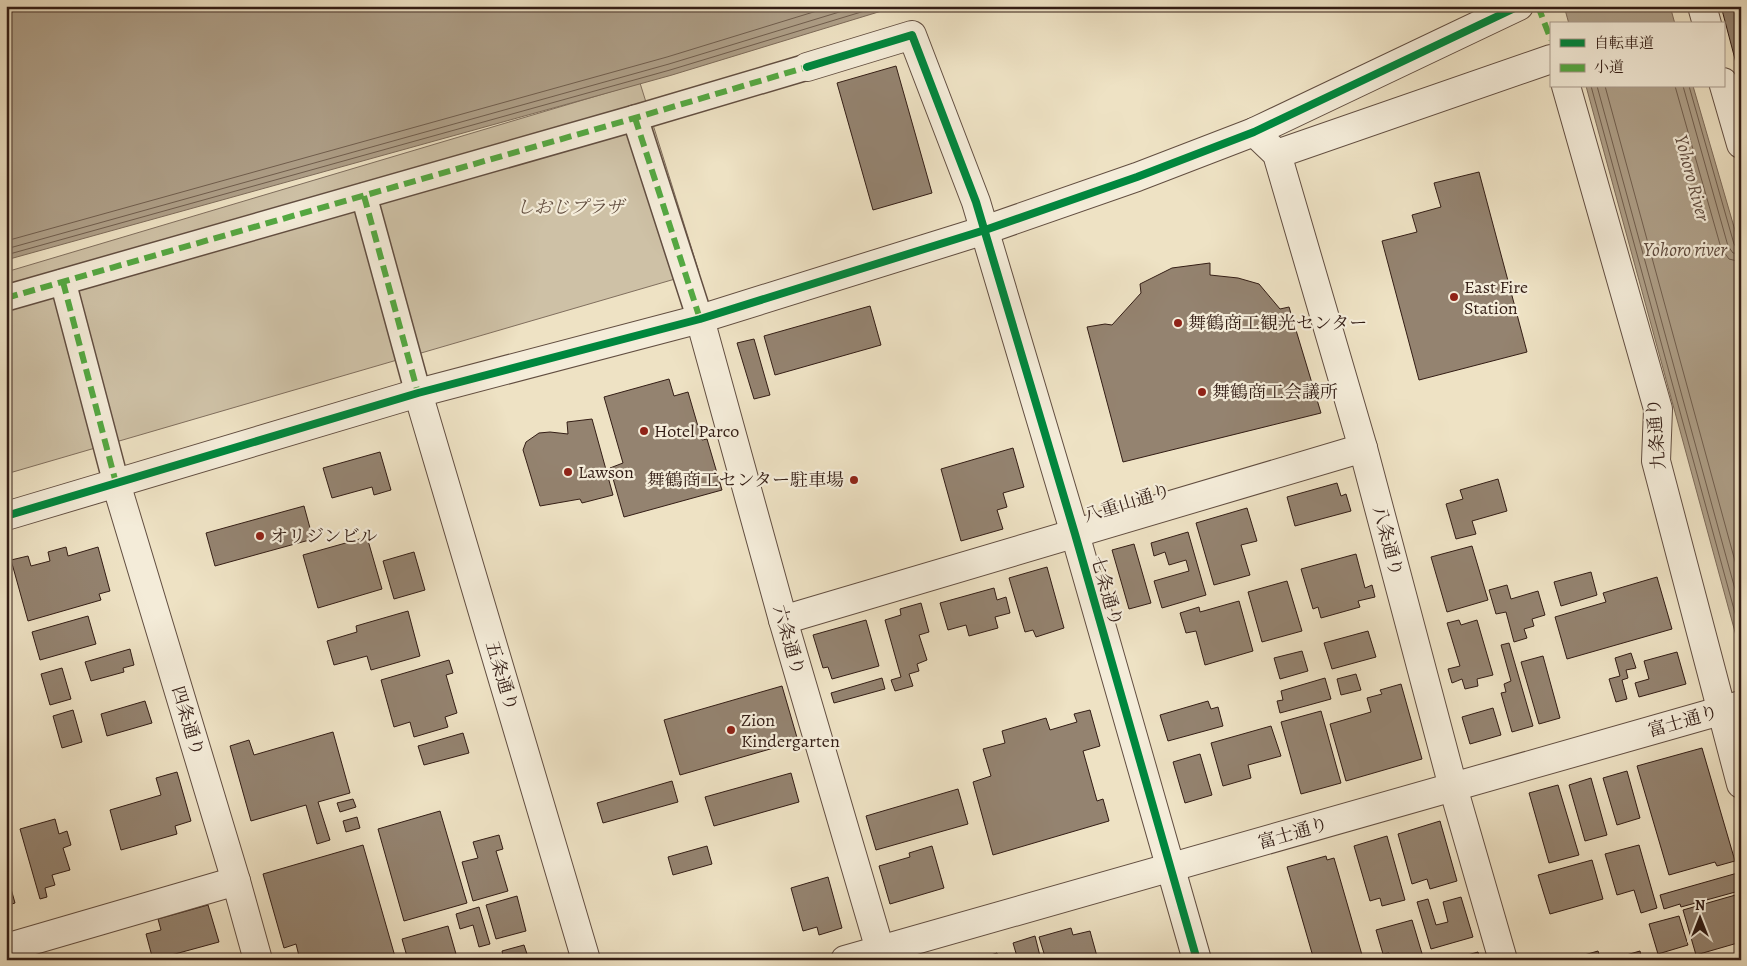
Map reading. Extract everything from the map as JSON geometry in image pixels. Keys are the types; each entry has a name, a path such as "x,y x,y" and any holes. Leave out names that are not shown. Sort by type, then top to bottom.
{"street":[{"path":"1702,6 1706,22"},
{"path":"6,516 418,393 700,319 984,230 1137,177 1254,132 1515,8"},
{"name":"七条通り","path":"807,67 912,35 976,202 1075,534 1197,960"},
{"path":"1254,132 1278,154 1550,59"},
{"path":"6,298 807,67"},
{"path":"1724,85 1741,144"},
{"name":"九条通り","path":"1567,88 1658,409 1656,461 1730,708 1741,784"},
{"path":"635,118 700,319"},
{"name":"八条通り","path":"1278,154 1363,448 1453,787 1503,960"},
{"path":"364,196 418,393"},
{"path":"63,282 116,483"},
{"name":"六条通り","path":"700,319 783,620 881,955"},
{"name":"五条通り","path":"418,393 586,960"},
{"name":"八重山通り","path":"783,620 1363,448"},
{"name":"四条通り","path":"116,483 258,960"},
{"name":"富士通り","path":"845,960 881,955 1170,867 1730,708"},
{"path":"6,948 236,881"}],"green space":[{"name":"しおじプラザ","path":"640,83 699,272 6,474 6,272"}],"water":[{"path":"6,6 898,6 672,75 6,260"},
{"path":"1564,6 1670,6 1674,22 1568,22"},
{"name":"Yohoro river","path":"1587,88 1694,88 1741,251 1741,654"}],"building":[{"path":"1721,6 1741,6 1741,82"},
{"path":"896,66 932,193 873,210 837,83"},
{"name":"East Fire Station","path":"1479,172 1527,352 1419,380 1382,241 1417,232 1412,215 1441,207 1434,183"},
{"path":"1210,263 1210,275 1238,278 1259,284 1280,309 1289,307 1321,413 1123,462 1087,327 1105,324 1112,325 1141,293 1140,284 1172,268"},
{"path":"870,306 881,345 775,375 764,336"},
{"path":"754,339 770,395 754,399 737,343"},
{"path":"669,379 674,396 688,392 702,440 707,439 722,490 624,517 610,468 623,463 604,397"},
{"name":"Lawson","path":"592,419 613,495 582,503 580,499 540,506 523,450 526,442 539,433 568,434 567,422"},
{"path":"1013,448 1024,487 1003,493 1007,507 997,510 1003,529 961,541 941,469"},
{"path":"380,452 391,490 374,495 372,487 332,498 323,468"},
{"path":"1498,479 1507,511 1472,521 1476,534 1456,539 1446,504 1463,499 1460,490"},
{"path":"1337,483 1341,496 1346,494 1351,511 1295,526 1287,497"},
{"name":"オリジンビル","path":"304,506 313,539 215,566 206,533"},
{"path":"1247,508 1257,541 1241,545 1250,575 1214,585 1196,523"},
{"path":"1188,532 1206,595 1162,608 1154,581 1189,571 1186,560 1169,565 1165,552 1154,556 1151,543"},
{"path":"367,537 382,589 318,608 303,555"},
{"path":"1134,544 1151,603 1129,609 1112,550"},
{"path":"1472,546 1488,600 1447,612 1431,557"},
{"path":"66,547 68,556 98,547 110,591 99,594 101,600 28,621 11,560 28,556 31,566 50,561 48,552"},
{"path":"414,552 425,590 394,599 383,561"},
{"path":"1356,554 1365,588 1372,585 1375,597 1358,601 1360,607 1321,618 1318,607 1313,609 1301,569"},
{"path":"1047,567 1064,628 1036,637 1033,630 1025,632 1009,578"},
{"path":"1591,572 1597,595 1561,606 1554,582"},
{"path":"1657,577 1672,629 1567,659 1555,617 1606,602 1603,593"},
{"path":"1287,581 1302,631 1262,642 1248,592"},
{"path":"1507,585 1511,599 1538,591 1545,615 1532,619 1534,626 1524,629 1527,638 1514,642 1506,612 1496,614 1489,590"},
{"path":"994,588 997,600 1006,597 1010,613 995,617 998,628 969,636 966,625 948,630 940,603"},
{"path":"1239,601 1253,651 1205,665 1196,631 1186,633 1180,613 1199,607 1200,612"},
{"path":"921,603 929,632 919,635 927,660 917,664 919,671 909,674 913,686 895,691 891,680 901,677 885,620 901,615 900,609"},
{"path":"408,611 420,656 371,670 367,656 334,665 327,641 357,632 356,626"},
{"path":"88,616 96,644 40,660 32,632"},
{"path":"866,620 879,666 832,679 828,667 823,668 813,635"},
{"path":"1459,620 1461,625 1477,620 1493,675 1477,679 1478,686 1465,689 1462,679 1452,683 1448,669 1460,666 1447,623"},
{"path":"1368,631 1376,657 1332,669 1324,643"},
{"path":"1509,643 1533,726 1512,732 1501,693 1506,692 1504,684 1511,681 1501,645"},
{"path":"130,649 134,665 123,668 124,672 91,681 85,662"},
{"path":"1302,651 1308,671 1280,679 1274,658"},
{"path":"1677,652 1686,684 1639,697 1635,683 1649,679 1644,661"},
{"path":"1631,653 1636,668 1626,670 1628,678 1622,680 1627,699 1616,702 1609,679 1620,676 1615,658"},
{"path":"1543,656 1560,718 1539,724 1521,662"},
{"path":"449,660 453,673 446,675 457,713 445,717 448,727 414,737 410,722 394,727 381,680"},
{"path":"62,668 71,699 50,705 41,674"},
{"path":"1356,674 1361,690 1341,695 1337,679"},
{"path":"882,678 885,689 834,703 831,693"},
{"path":"1325,678 1331,699 1280,713 1277,701 1283,700 1281,691"},
{"path":"1401,684 1422,759 1346,781 1330,724 1371,712 1367,698 1382,694 1380,690"},
{"name":"Zion Kindergarten","path":"782,686 798,741 680,775 664,720"},
{"path":"145,701 152,723 107,736 101,714"},
{"path":"1208,701 1211,709 1218,707 1223,726 1168,741 1160,715"},
{"path":"1493,708 1501,735 1470,744 1462,717"},
{"path":"73,710 82,742 62,748 53,716"},
{"path":"1090,710 1100,746 1083,751 1097,801 1103,799 1109,821 993,855 973,782 991,776 983,749 1005,743 1002,731 1046,718 1050,730 1077,722 1074,714"},
{"path":"1321,711 1341,783 1301,794 1281,722"},
{"path":"1271,726 1281,756 1248,765 1251,778 1223,786 1211,743"},
{"path":"333,732 350,793 318,802 330,840 317,844 306,805 251,821 230,746 249,740 254,755"},
{"path":"463,733 469,753 424,765 418,746"},
{"path":"1702,748 1735,861 1717,866 1715,862 1669,875 1637,766"},
{"path":"1200,754 1212,795 1185,803 1173,762"},
{"path":"1627,771 1640,818 1617,825 1603,778"},
{"path":"177,772 191,821 175,826 177,834 121,850 110,810 161,795 156,778"},
{"path":"791,773 799,802 714,826 705,797"},
{"path":"1591,778 1607,835 1585,841 1569,785"},
{"path":"672,781 678,802 603,823 597,803"},
{"path":"1558,785 1579,855 1549,863 1529,793"},
{"path":"958,789 968,824 876,850 866,816"},
{"path":"353,799 356,807 340,812 337,803"},
{"path":"440,811 467,903 404,921 378,829"},
{"path":"357,817 360,828 346,832 343,821"},
{"path":"55,819 59,834 67,831 71,845 63,848 70,870 52,875 55,885 45,888 47,897 40,899 20,829"},
{"path":"1440,821 1457,881 1430,889 1427,879 1412,884 1398,834"},
{"path":"499,835 503,849 496,851 508,891 473,901 462,862 478,858 473,842"},
{"path":"1387,836 1405,900 1382,906 1380,898 1370,901 1354,846"},
{"path":"363,845 396,960 300,960 296,944 284,948 263,874"},
{"path":"1639,845 1657,908 1641,913 1634,890 1617,895 1605,854"},
{"path":"707,846 712,864 673,875 668,857"},
{"path":"932,846 944,888 890,904 879,866 910,857 909,853"},
{"path":"1326,856 1327,860 1334,858 1362,955 1346,960 1314,960 1287,867"},
{"path":"1592,860 1603,899 1550,914 1538,875"},
{"path":"6,871 15,903 6,906"},
{"path":"1741,872 1741,885 1737,886 1739,891 1681,907 1680,904 1664,909 1660,895"},
{"path":"828,877 842,928 819,935 817,927 803,931 791,888"},
{"path":"1739,894 1741,900 1741,942 1696,955 1683,910"},
{"path":"517,896 526,931 496,939 486,905"},
{"path":"1461,897 1473,937 1431,949 1417,902 1428,899 1436,925 1448,922 1443,902"},
{"path":"208,905 219,942 153,960 146,934 161,930 158,919"},
{"path":"479,907 490,944 479,947 473,925 460,929 456,914"},
{"path":"1679,916 1688,945 1658,954 1649,924"},
{"path":"1412,920 1423,957 1415,960 1392,960 1389,953 1383,954 1376,930"},
{"path":"448,926 456,954 437,960 408,960 402,939"},
{"path":"1071,928 1073,935 1090,931 1098,960 1046,960 1039,937"},
{"path":"1035,936 1041,960 1018,960 1013,943"},
{"path":"524,945 529,960 504,960 502,951"},
{"path":"1598,951 1601,960 1567,960"},
{"path":"1640,951 1642,960 1609,960"},
{"path":"1478,952 1480,960 1450,960"},
{"path":"997,953 999,960 975,960"},
{"path":"1741,953 1741,960 1716,960"}],"marked path":[{"path":"1538,6 1550,37"},
{"path":"6,298 807,67"},
{"path":"635,118 700,319"},
{"path":"364,196 418,393"},
{"path":"63,282 116,483"}],"cycle path":[{"path":"6,516 418,393 700,319 985,230 1137,177 1254,132 1519,6"},
{"path":"807,67 912,35 976,202 1075,534 1197,960"}],"place":[{"name":"East Fire Station","path":"1454,297"},
{"name":"舞鶴商工観光センター","path":"1178,323"},
{"name":"舞鶴商工会議所","path":"1202,392"},
{"name":"Hotel Parco","path":"644,431"},
{"name":"Lawson","path":"568,472"},
{"name":"舞鶴商工センター駐車場","path":"854,480"},
{"name":"オリジンビル","path":"260,536"},
{"name":"Zion Kindergarten","path":"731,730"}],"water label":[{"name":"Yohoro River","path":"1692,178"}]}
